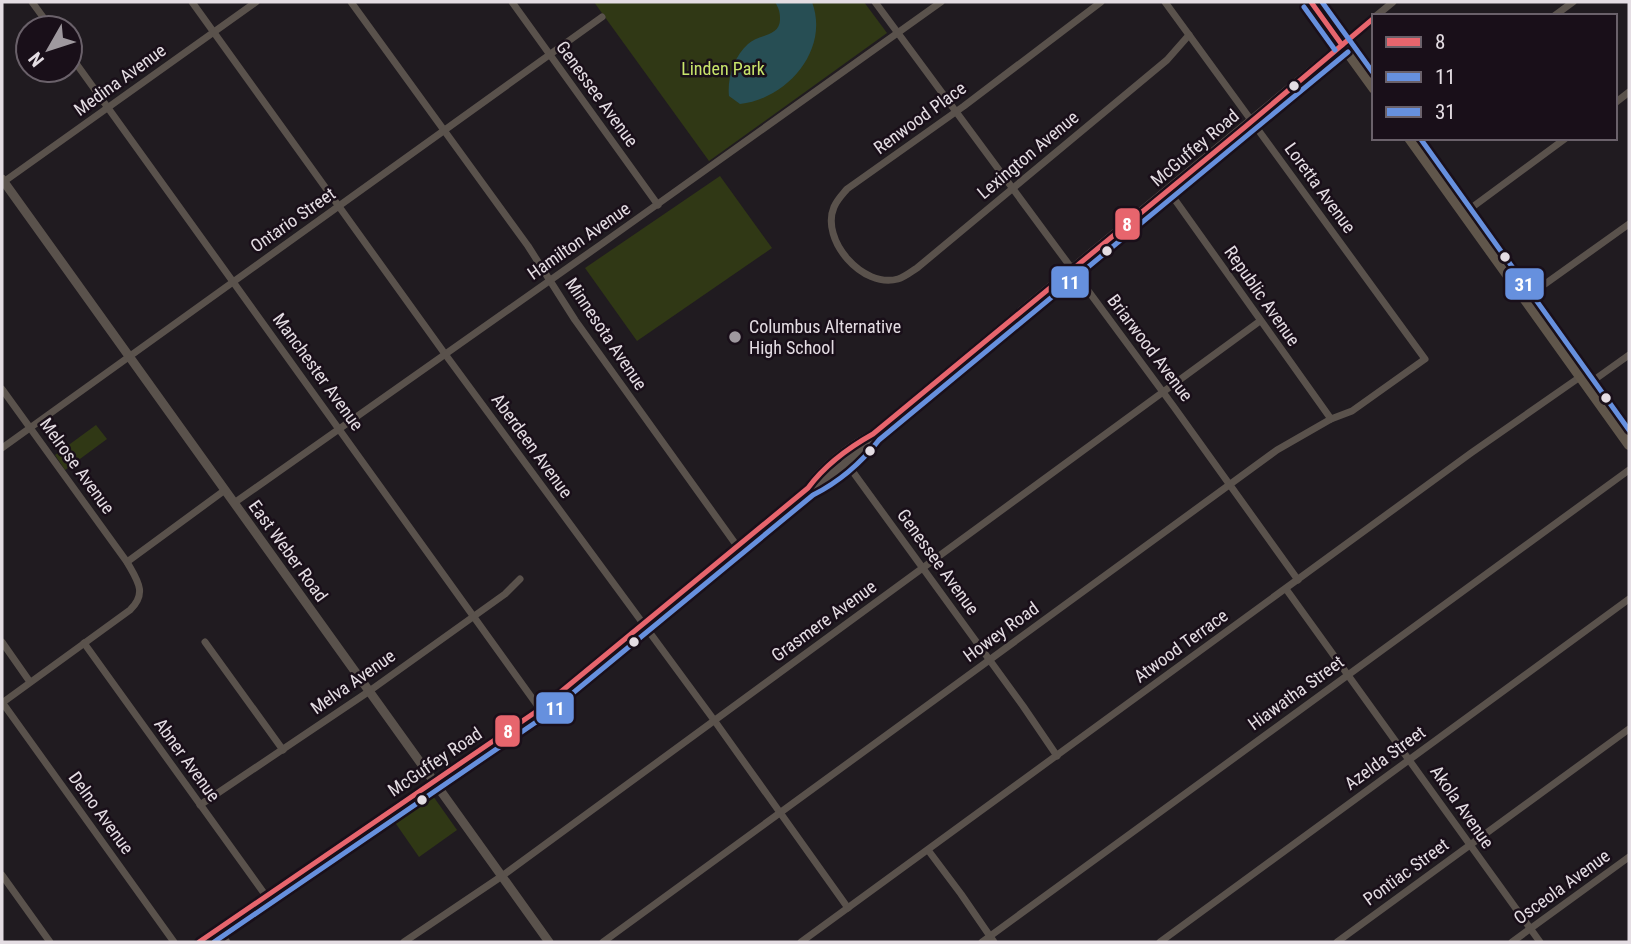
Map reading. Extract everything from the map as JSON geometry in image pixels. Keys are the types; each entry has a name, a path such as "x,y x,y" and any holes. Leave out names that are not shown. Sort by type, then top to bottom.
{"main road":[{"path":"1311,2 1372,86"},
{"path":"1410,140 1629,445"}],"street":[{"name":"Aberdeen Avenue","path":"192,2 848,908"},
{"name":"Medina Avenue","path":"2,181 256,2"},
{"name":"Minnesota Avenue","path":"352,2 737,546"},
{"name":"Genessee Avenue","path":"512,2 658,205"},
{"name":"Briarwood Avenue","path":"875,2 1298,580"},
{"name":"Hamilton Avenue","path":"234,503 941,2"},
{"name":"Renwood Place","path":"876,279 859,271 837,244 832,226 834,206 847,190 1101,2"},
{"path":"1168,5 1179,2"},
{"name":"McGuffey Road","path":"1379,14 1393,2"},
{"path":"1557,14 1573,2"},
{"name":"Loretta Avenue","path":"1168,5 1425,359"},
{"name":"Ontario Street","path":"2,448 603,17"},
{"name":"McGuffey Road","path":"199,942 562,692 808,488 819,483 843,459 863,447 873,434 1372,20"},
{"name":"Lexington Avenue","path":"876,279 898,279 917,268 1167,60 1189,35"},
{"name":"Manchester Avenue","path":"84,74 540,709"},
{"path":"1463,214 1563,140"},
{"name":"East Weber Road","path":"2,181 549,942"},
{"name":"Republic Avenue","path":"1168,190 1331,419"},
{"path":"1524,299 1629,224"},
{"name":"Grasmere Avenue","path":"404,942 502,876 1260,321"},
{"name":"Atwood Terrace","path":"801,942 1471,453 1583,381 1629,355"},
{"name":"Howey Road","path":"603,942 1277,450 1331,419 1352,411 1425,359"},
{"name":"Melrose Avenue","path":"2,389 127,562"},
{"name":"Genessee Avenue","path":"843,459 1057,755"},
{"name":"Hiawatha Street","path":"982,942 992,939 1629,470"},
{"path":"2,702 136,604 140,587 127,562 225,490"},
{"name":"Melva Avenue","path":"200,805 369,691 505,594 520,579"},
{"name":"Akola Avenue","path":"1286,589 1540,942"},
{"name":"Azelda Street","path":"1160,942 1629,599"},
{"path":"2,642 30,682"},
{"path":"205,642 283,750"},
{"name":"Abner Avenue","path":"84,643 266,896"},
{"name":"Delno Avenue","path":"2,702 174,942"},
{"name":"Pontiac Street","path":"1337,942 1629,729"},
{"path":"928,850 992,939"},
{"name":"Osceola Avenue","path":"1513,942 1629,857"},
{"path":"2,874 50,942"},
{"path":"218,930 227,942"}],"green space":[{"name":"Linden Park","path":"594,2 864,2 887,33 709,161"},
{"path":"720,176 772,248 637,341 585,268"},
{"path":"96,425 107,439 65,470 55,455"},
{"path":"433,796 457,830 419,857 394,821"}],"water":[{"path":"775,2 812,2 816,20 810,54 788,82 774,93 740,104 729,96 732,68 748,44 777,29 780,16"}],"transit line":[{"name":"8","path":"1311,2 1342,45"},
{"name":"31","path":"1322,2 1372,71"},
{"name":"11","path":"1304,7 1335,50"},
{"name":"8","path":"199,942 540,709 808,488 838,458 873,434 1372,20"},
{"name":"11","path":"214,942 545,716 813,495 849,471 879,440 1348,52"},
{"name":"31","path":"1421,140 1629,430"}],"place":[{"name":"Columbus Alternative High School","path":"735,337"}]}
